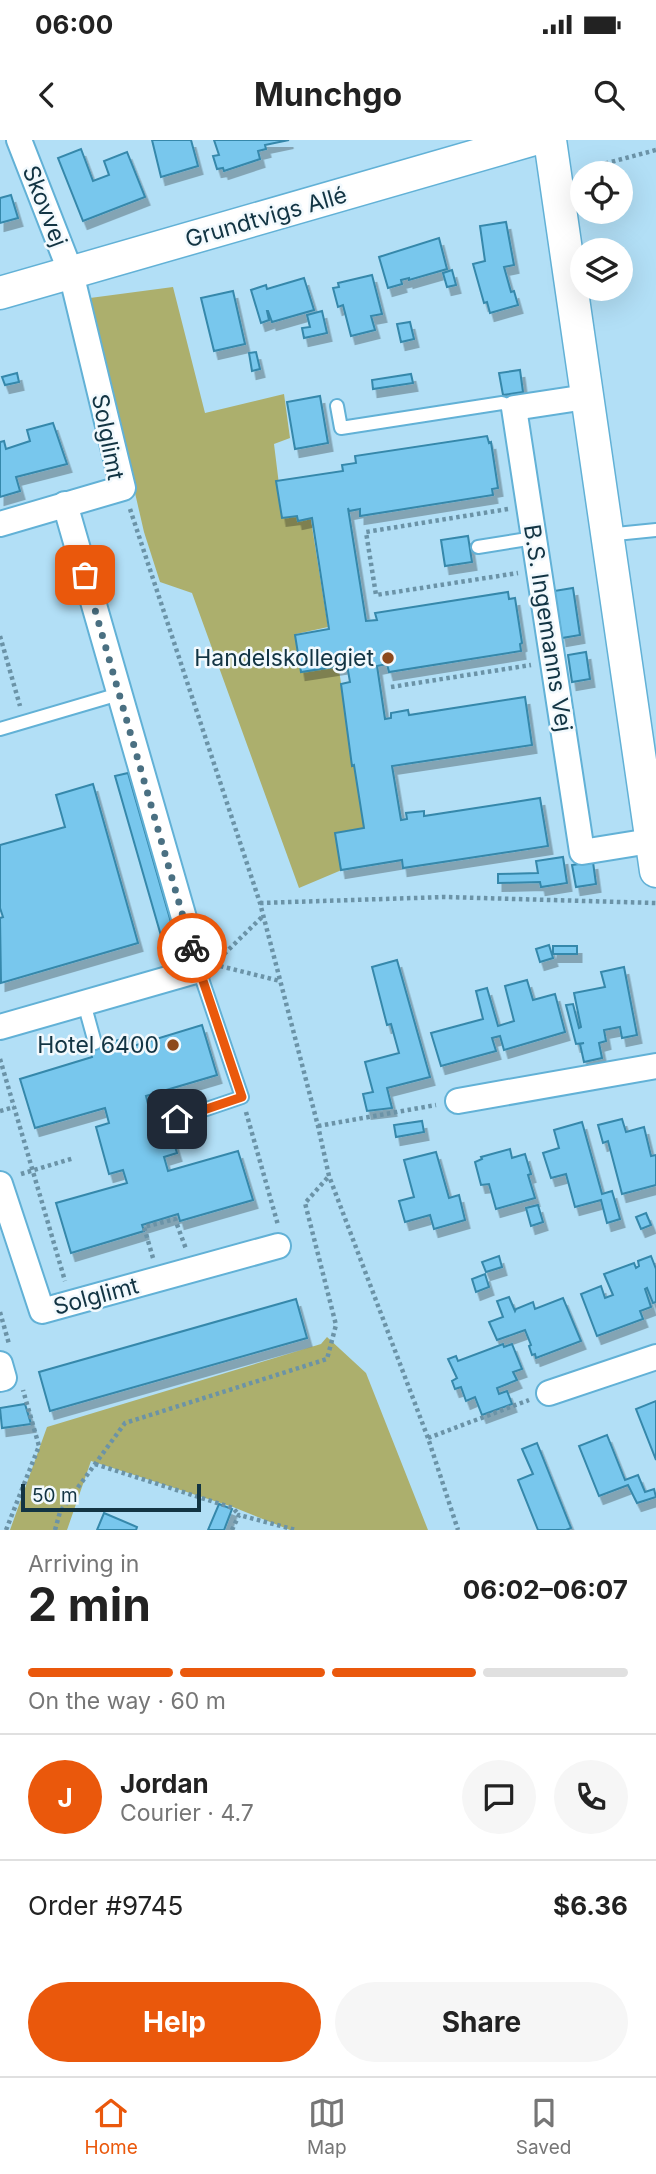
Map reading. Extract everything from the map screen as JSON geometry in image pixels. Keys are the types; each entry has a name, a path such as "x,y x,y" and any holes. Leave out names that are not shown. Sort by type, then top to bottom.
{"street":[{"name":"Skovvej","path":"19,140 71,273"},
{"name":"Grundtvigs Allé","path":"0,293 531,140"},
{"name":"B.S. Ingemanns Vej","path":"514,408 582,852 653,856 550,140"},
{"name":"Solglimt","path":"0,524 123,488 71,273"},
{"path":"514,408 586,397"},
{"path":"0,1027 198,970 65,504"},
{"path":"458,1101 656,1066"},
{"name":"Solglimt","path":"5,1180 42,1311 192,1270 274,1239"},
{"path":"549,1393 656,1357"}],"lane":[{"path":"337,406 341,428 502,403 514,408"},
{"path":"606,535 656,530"},
{"path":"478,547 534,538"},
{"path":"0,729 119,694"},
{"path":"177,1119 242,1097 198,970"},
{"path":"84,1003 95,1043"}],"path":[{"path":"556,190 592,167 656,150"},
{"path":"123,488 260,903 329,1176 428,1438 458,1530"},
{"path":"529,506 366,532 376,595 539,570"},
{"path":"0,636 24,722"},
{"path":"391,687 553,662"},
{"path":"260,903 445,897 656,903"},
{"path":"263,916 213,964 280,981"},
{"path":"0,1059 68,1291"},
{"path":"242,1097 279,1230 274,1239"},
{"path":"318,1126 458,1101"},
{"path":"0,1111 14,1107"},
{"path":"5,1180 74,1158"},
{"path":"55,1530 60,1512 125,1423 327,1359 336,1325 305,1203 329,1176"},
{"path":"155,1265 144,1227 175,1219 192,1270"},
{"path":"0,1312 5,1374 39,1446 6,1530"},
{"path":"428,1438 549,1393"},
{"path":"95,1464 233,1508 239,1515 296,1530"},
{"path":"232,1530 239,1515"}],"green space":[{"path":"173,287 205,413 284,394 290,438 274,444 283,517 310,514 328,627 296,634 302,669 338,664 364,828 344,869 299,888 192,593 160,582 144,532 90,298"},
{"path":"327,1337 366,1373 428,1530 290,1530 233,1507 91,1461 67,1530 10,1530 47,1427 321,1344"}],"building":[{"path":"152,140 191,140 198,166 161,177"},
{"path":"214,140 289,140 265,145 266,149 258,151 260,159 224,171 223,168 217,169 213,156 219,155"},
{"path":"81,149 93,181 109,175 104,161 127,152 145,197 83,221 58,158"},
{"path":"11,195 18,218 0,223 0,198"},
{"path":"506,222 514,265 504,267 518,305 490,313 487,302 484,303 473,264 485,261 480,226"},
{"path":"439,238 447,269 401,280 402,284 388,288 379,257"},
{"path":"452,270 456,285 447,287 443,273"},
{"path":"372,275 382,314 371,316 375,330 351,336 343,305 338,307 333,288 339,287 338,283"},
{"path":"304,278 314,310 272,322 267,311 269,320 261,323 251,290 266,285 267,289"},
{"path":"233,291 245,344 214,351 201,298"},
{"path":"322,311 327,333 304,338 302,328 310,327 307,315"},
{"path":"410,322 414,339 401,342 397,324"},
{"path":"256,352 260,369 252,371 249,353"},
{"path":"520,370 523,392 503,395 499,373"},
{"path":"17,373 19,382 5,385 2,377"},
{"path":"411,374 413,383 373,389 372,380"},
{"path":"320,396 328,443 295,449 287,402"},
{"path":"53,423 67,464 16,477 20,491 0,497 0,442 4,441 6,449 30,441 27,430"},
{"name":"Handelskollegiet","path":"487,436 489,443 491,442 498,488 492,489 493,495 360,516 360,509 349,511 348,508 366,621 377,620 375,613 508,592 509,599 515,598 521,651 389,672 387,664 377,666 385,719 391,718 391,713 408,710 409,715 525,697 532,745 392,766 401,820 407,819 406,813 424,811 424,816 540,798 548,846 403,868 402,860 341,870 335,833 364,828 341,684 350,682 347,665 301,672 295,635 329,629 312,518 298,521 297,516 282,518 276,481 343,471 342,465 356,463 355,456"},
{"path":"468,536 472,562 445,566 441,540"},
{"path":"573,588 580,635 562,638 554,591"},
{"path":"586,652 590,679 572,682 568,655"},
{"path":"128,773 181,957 168,960 115,776"},
{"path":"93,784 138,943 1,983 0,918 3,917 0,908 0,845 65,827 56,795"},
{"path":"563,857 567,883 541,887 540,882 498,883 498,874 538,873 536,861"},
{"path":"593,862 596,884 576,887 572,865"},
{"path":"549,945 553,958 540,962 536,949"},
{"path":"553,946 577,946 577,954 553,954"},
{"path":"397,960 430,1077 387,1088 392,1108 367,1111 363,1094 373,1092 365,1062 399,1053 391,1024 387,1025 372,967"},
{"path":"624,967 637,1035 622,1038 620,1027 604,1030 606,1041 599,1043 602,1058 584,1062 580,1044 584,1043 576,1044 566,1005 573,1004 579,1028 581,1027 574,993 605,987 601,972"},
{"path":"527,980 533,1000 555,994 565,1032 504,1050 500,1036 492,1038 496,1051 441,1066 431,1033 483,1019 476,991 487,988 498,1026 514,1021 505,986"},
{"path":"202,1025 217,1075 146,1096 148,1104 161,1100 177,1153 164,1157 168,1171 238,1151 253,1200 180,1221 178,1214 142,1225 144,1231 71,1253 56,1203 127,1183 123,1170 109,1174 96,1127 109,1123 105,1108 35,1128 20,1079 92,1057 90,1049 128,1037 130,1047"},
{"path":"622,1119 626,1132 644,1127 651,1156 656,1155 656,1185 622,1194 608,1141 603,1143 598,1125"},
{"path":"422,1121 424,1132 396,1137 394,1125"},
{"path":"582,1122 602,1194 612,1191 620,1219 607,1223 601,1200 575,1207 566,1174 551,1178 543,1153 559,1148 554,1130"},
{"path":"510,1149 512,1158 525,1154 535,1198 496,1209 489,1184 481,1185 475,1162 482,1159 481,1157"},
{"path":"436,1152 449,1198 459,1195 465,1220 434,1229 430,1215 405,1222 399,1201 414,1197 404,1160"},
{"path":"538,1205 543,1222 531,1226 526,1208"},
{"path":"646,1213 651,1225 641,1229 636,1217"},
{"path":"499,1256 502,1267 486,1272 482,1262"},
{"path":"651,1256 656,1269 656,1302 653,1303 647,1288 645,1289 651,1307 640,1311 643,1319 597,1336 581,1294 601,1286 605,1298 613,1295 604,1274 634,1263 636,1268 639,1266 638,1261"},
{"path":"485,1274 489,1287 476,1292 472,1279"},
{"path":"509,1297 515,1311 533,1302 535,1309 563,1298 581,1341 536,1358 535,1354 532,1355 525,1330 497,1340 489,1322 503,1317 497,1301"},
{"path":"296,1299 307,1338 50,1411 39,1372"},
{"path":"503,1344 504,1347 512,1344 522,1369 513,1372 517,1380 497,1388 499,1394 507,1391 512,1404 482,1415 475,1397 466,1401 461,1387 455,1389 452,1381 457,1378 448,1359 456,1356 458,1361"},
{"path":"656,1401 656,1460 636,1409"},
{"path":"25,1404 31,1424 2,1428 0,1408"},
{"path":"607,1435 625,1480 638,1475 645,1492 654,1489 656,1497 637,1503 628,1485 599,1496 579,1446"},
{"path":"537,1443 571,1528 566,1530 538,1530 518,1480 533,1474 522,1449"},
{"path":"219,1504 232,1509 224,1530 208,1530"},
{"path":"104,1513 137,1527 136,1530 97,1530"}],"way so far":[{"path":"85,575 192,948"}],"place":[{"name":"Handelskollegiet","path":"388,658"},
{"name":"Hotel 6400","path":"173,1045"}],"route":[{"path":"177,1119 242,1097 192,948"}]}
